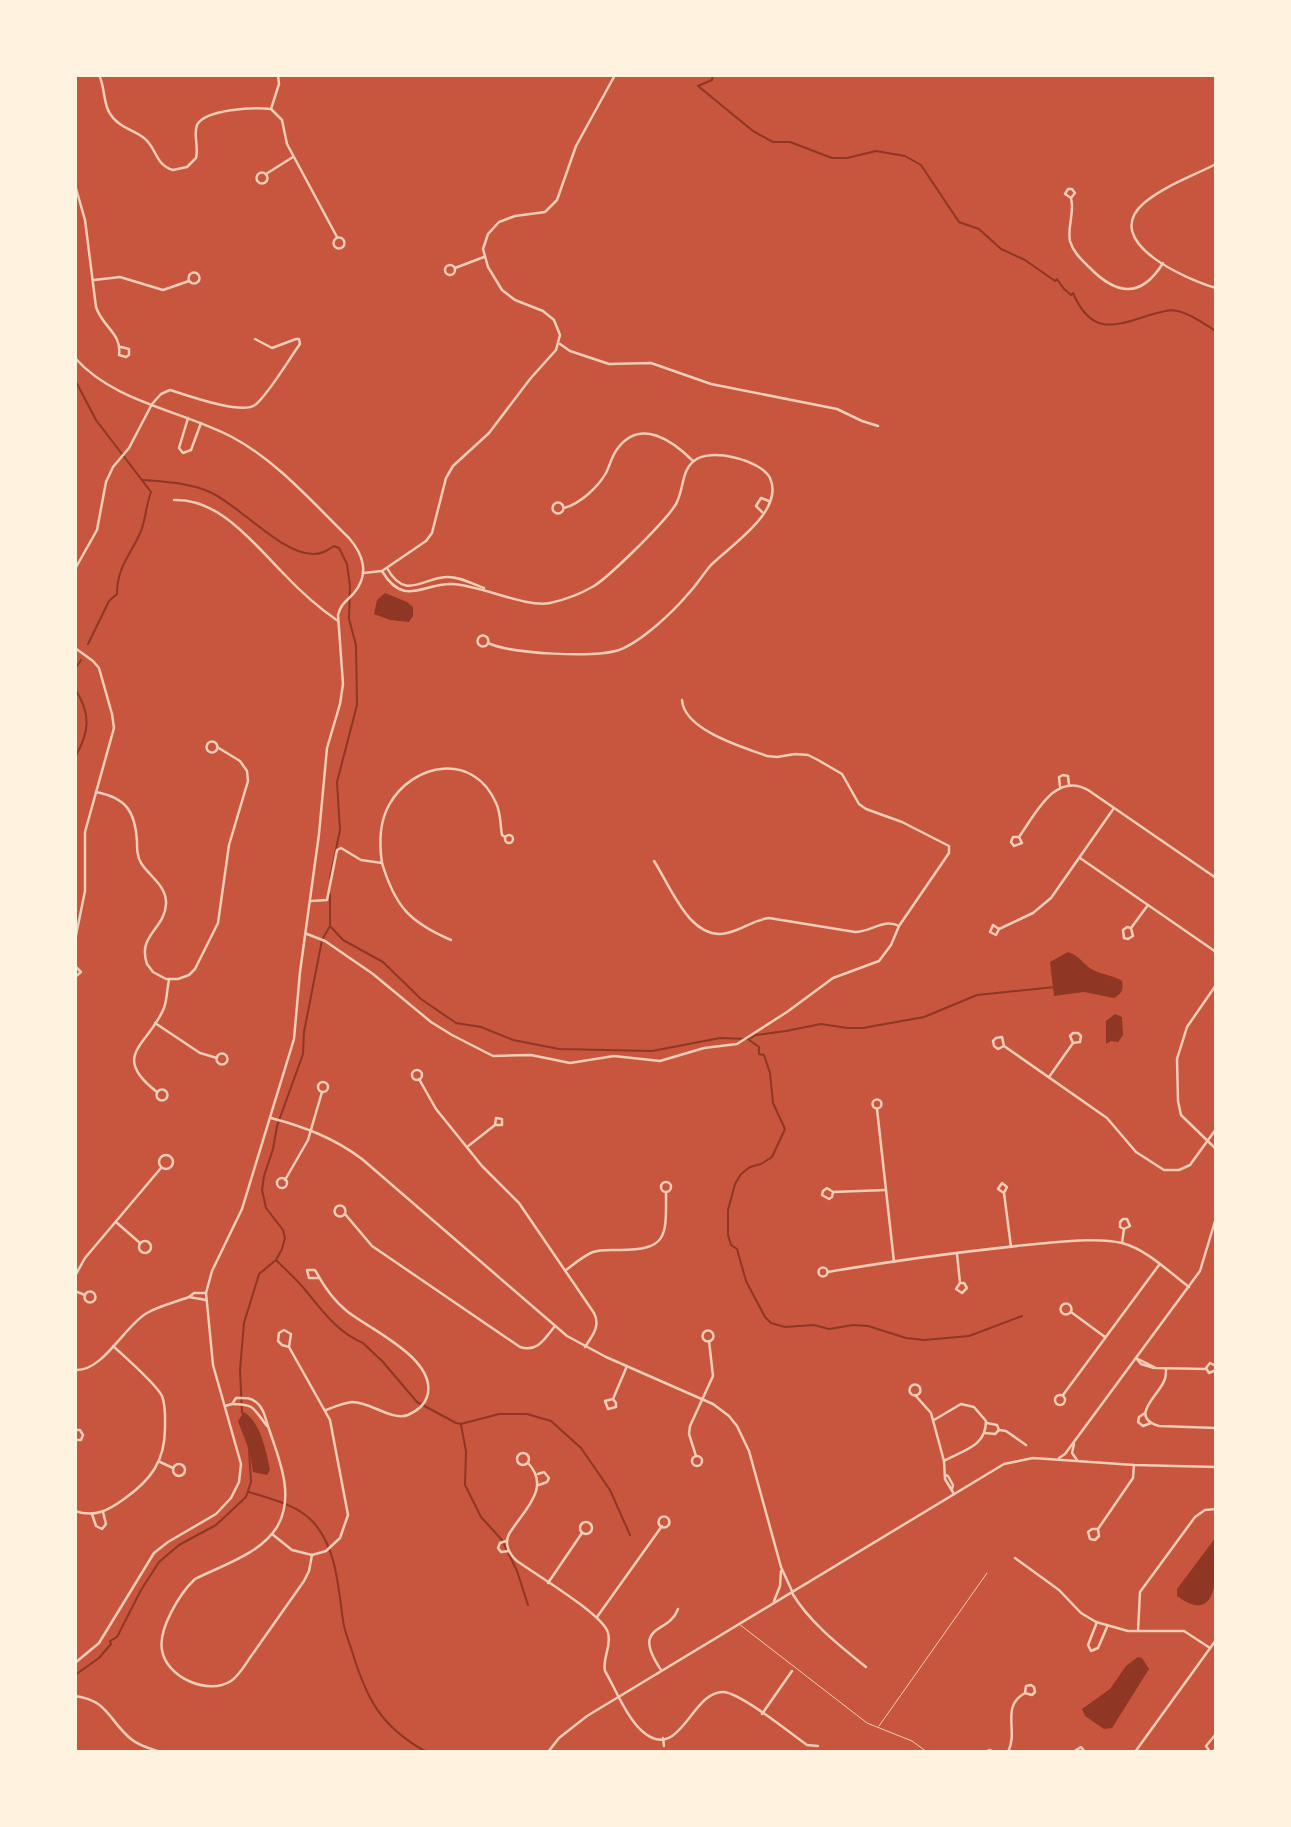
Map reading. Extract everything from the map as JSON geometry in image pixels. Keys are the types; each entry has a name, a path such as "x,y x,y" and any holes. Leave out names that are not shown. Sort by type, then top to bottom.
{"street":[{"path":"99,75 112,117 126,129 142,137 152,146 159,162 173,170 187,167 196,158 197,127 209,114 271,110 282,120 287,145 337,237"},
{"path":"271,110 279,84 278,75"},
{"path":"363,573 382,571 426,541 432,533 446,478 453,466 489,433 559,344 558,328 550,315 509,297 500,288 484,257 485,240 499,222 515,216 545,212 557,200 576,146 615,75"},
{"path":"265,174 293,157"},
{"path":"1216,164 1153,197 1137,211 1133,223 1136,242 1145,253 1195,281 1216,288"},
{"path":"75,185 85,220 98,312 121,347"},
{"path":"1071,198 1073,207 1069,233 1072,245 1080,258 1103,281 1121,289 1136,288 1148,282 1163,263"},
{"path":"454,268 484,257"},
{"path":"94,280 120,277 163,290 189,281"},
{"path":"75,569 97,530 108,476 129,448 152,404 161,394 170,390 231,407 255,405 300,341 296,339 272,348 255,338"},
{"path":"559,344 570,351 609,364 651,363 711,384 837,408 878,426"},
{"path":"75,358 105,384 233,437 268,460 349,537 361,554 363,573 354,593 341,604 338,621 343,657 343,684 327,748 294,1039 242,1209 212,1270 206,1293 213,1365 242,1464 236,1489 208,1521 168,1542 154,1553 107,1632 94,1648 75,1663"},
{"path":"188,418 179,448 182,453 191,450 201,423"},
{"path":"564,508 596,487 618,448 635,435 645,433 664,437 693,461"},
{"path":"382,571 391,583 411,592 450,584 544,604 593,586 669,514 679,498 684,476 693,461 702,456 718,454 760,467 771,480 772,494 769,501 746,535 712,564 687,596 629,645 615,651 592,655 520,650 488,643"},
{"path":"763,512 756,506 757,501 761,498 769,501"},
{"path":"174,500 195,502 222,516 338,621"},
{"path":"387,568 396,579 405,584 416,586 443,577 452,577 491,591"},
{"path":"391,583 396,579"},
{"path":"75,648 99,668 113,719 112,737 85,832 85,891 75,940"},
{"path":"307,934 325,941 373,974 431,1022 493,1056 531,1055 570,1063 614,1056 660,1061 704,1048 737,1044 833,978 879,961 891,946 899,926 950,849 946,844 902,822 866,809 859,804 842,774 808,755 767,756 702,728 687,717 682,700"},
{"path":"96,792 119,800 133,816 139,858 163,890 166,909 147,940 147,964 153,972 169,980 183,978 195,969 218,923 229,845 248,787 244,765 217,747"},
{"path":"451,940 423,927 401,907 389,886 379,843 382,824 390,804 409,781 418,776 439,769 457,768 467,771 484,785 496,801 502,835 505,837"},
{"path":"1060,787 1059,777 1062,775 1068,776 1069,785"},
{"path":"1019,837 1047,798 1060,787 1083,787 1216,878"},
{"path":"999,929 1043,905 1058,889 1114,808"},
{"path":"311,901 327,900 337,850 341,848 361,860 382,863"},
{"path":"1080,858 1216,952"},
{"path":"654,860 688,917 701,928 713,933 726,934 754,921 769,918 855,932 887,923 899,926"},
{"path":"1131,928 1148,905"},
{"path":"75,966 81,972 75,977"},
{"path":"157,1092 139,1076 135,1063 136,1052 165,1004 169,980"},
{"path":"1216,985 1186,1027 1177,1059 1181,1115 1216,1149"},
{"path":"155,1023 204,1056 217,1058"},
{"path":"1049,1077 1073,1043"},
{"path":"1004,1046 1107,1118 1136,1152 1164,1170 1185,1168 1195,1160 1216,1129"},
{"path":"419,1080 436,1109 482,1166 519,1203 597,1319 595,1330 585,1347"},
{"path":"285,1180 311,1130 322,1093"},
{"path":"877,1109 894,1262"},
{"path":"271,1118 311,1130 341,1144 362,1159 555,1326 585,1347 703,1398 729,1416 743,1437 781,1567 792,1591 800,1605 829,1635 866,1667"},
{"path":"467,1147 495,1125"},
{"path":"1208,1140 1216,1143"},
{"path":"75,1276 82,1263 162,1168"},
{"path":"833,1192 886,1189"},
{"path":"566,1270 596,1251 640,1250 655,1244 666,1226 666,1192"},
{"path":"1004,1193 1011,1247"},
{"path":"345,1214 372,1246 520,1347 529,1350 535,1348 555,1326"},
{"path":"1055,1459 1065,1454 1189,1287 1204,1262 1216,1218"},
{"path":"116,1222 140,1243"},
{"path":"1122,1242 1124,1229"},
{"path":"828,1272 1011,1247 1062,1242 1122,1242 1143,1253 1189,1287"},
{"path":"957,1254 960,1283"},
{"path":"75,1259 82,1263"},
{"path":"1063,1395 1159,1265"},
{"path":"319,1278 344,1309 390,1339 421,1368 429,1385 427,1396 420,1408 405,1416 351,1402 326,1410"},
{"path":"75,1291 85,1296"},
{"path":"75,1370 87,1369 148,1312 197,1292 206,1293"},
{"path":"189,1297 206,1300"},
{"path":"1070,1312 1105,1337"},
{"path":"272,1534 292,1550 312,1555 326,1550 340,1538 348,1515 326,1410 289,1347 278,1341 279,1333 284,1330 291,1334 289,1347"},
{"path":"696,1457 689,1431 713,1376 709,1341"},
{"path":"75,1511 92,1514 103,1512 141,1486 160,1462 165,1441 162,1397 113,1346"},
{"path":"1136,1358 1156,1368 1206,1369 1210,1373 1216,1368 1210,1363 1206,1369"},
{"path":"613,1399 627,1366"},
{"path":"1166,1369 1164,1381 1147,1406 1146,1413 1152,1423 1159,1426 1216,1429"},
{"path":"915,1395 929,1408 934,1420 944,1461 945,1479 953,1492"},
{"path":"225,1406 232,1404 236,1398 246,1397 262,1409 277,1450 285,1486 282,1515 272,1534 257,1548 195,1579 187,1588 165,1625 162,1638 163,1654 171,1667 196,1685 224,1685 234,1679 304,1581 312,1555"},
{"path":"934,1420 953,1406 964,1404 977,1410 986,1423 985,1433 976,1444 944,1461"},
{"path":"1146,1413 1138,1422 1143,1426 1152,1423"},
{"path":"986,1423 994,1424 999,1430 1026,1446"},
{"path":"75,1430 80,1430 83,1435 81,1440 75,1440"},
{"path":"985,1433 995,1434 999,1430"},
{"path":"1075,1441 1072,1453 1077,1460"},
{"path":"549,1751 572,1726 619,1696 953,1492 1004,1464 1023,1458 1216,1467"},
{"path":"160,1462 173,1468"},
{"path":"528,1463 537,1474 539,1485 536,1494 511,1530 506,1541 509,1551 517,1561 597,1617 606,1627 609,1638 604,1666 619,1696 643,1732 654,1738 663,1738 680,1731 704,1699 724,1692 735,1695 807,1745 818,1746"},
{"path":"1098,1529 1133,1478 1134,1465"},
{"path":"537,1474 546,1473 549,1478 547,1482 539,1485"},
{"path":"1138,1631 1139,1597 1144,1586 1195,1517 1205,1510 1216,1510"},
{"path":"92,1514 96,1527 102,1529 106,1524 103,1512"},
{"path":"597,1617 662,1526"},
{"path":"548,1583 583,1533"},
{"path":"506,1541 500,1543 498,1548 501,1552 509,1551"},
{"path":"1015,1558 1097,1622 1138,1631 1184,1631 1210,1648"},
{"path":"773,1602 780,1586 781,1567"},
{"path":"661,1670 651,1654 651,1637 658,1628 675,1617 678,1609"},
{"path":"1097,1622 1088,1645 1091,1651 1098,1648 1107,1626"},
{"path":"1135,1752 1216,1640"},
{"path":"762,1714 792,1671"},
{"path":"1008,1752 1013,1737 1011,1711 1015,1702 1025,1693"},
{"path":"75,1696 100,1704 133,1741 161,1752"},
{"path":"1216,1734 1214,1741 1207,1742 1206,1746 1210,1752 1216,1750"},
{"path":"663,1738 664,1746"},
{"path":"1073,1752 1081,1747 1085,1752"},
{"path":"985,1752 994,1752"}],"lane":[{"path":"877,1728 987,1573"},
{"path":"739,1624 832,1698 877,1728 912,1741 927,1752"}],"shaded area":[{"path":"385,593 413,607 413,616 409,622 390,620 374,614 377,600"},
{"path":"1068,952 1093,970 1122,981 1120,993 1114,998 1084,992 1054,996 1050,962"},
{"path":"1115,1014 1122,1017 1123,1035 1118,1042 1111,1041 1106,1044 1106,1021"},
{"path":"244,1412 255,1423 262,1438 270,1470 267,1475 253,1472 250,1453 238,1421"},
{"path":"1216,1537 1214,1589 1210,1599 1203,1605 1192,1604 1177,1596 1177,1589"},
{"path":"1138,1657 1142,1658 1149,1669 1112,1728 1104,1729 1085,1716 1082,1709 1110,1689 1126,1666"}],"waterway":[{"path":"713,75 712,80 698,86 753,131 773,142 790,142 832,158 847,158 876,151 905,156 921,165 959,222 979,229 1001,249 1025,260 1055,281 1057,279 1064,289 1071,295 1073,293 1090,318 1110,325 1173,310 1192,316 1216,331"},
{"path":"75,380 96,420 151,492 141,531 119,576 117,594 109,601 88,644"},
{"path":"143,480 196,487 212,493 289,547 314,554 334,546 339,548 347,564 350,586 349,619 356,645 357,705 337,782 340,830 330,878"},
{"path":"75,669 81,660"},
{"path":"75,689 84,706 87,723 84,739 75,757"},
{"path":"242,1413 240,1370 244,1323 259,1274 276,1260 285,1238 283,1230 266,1208 262,1190 264,1176 277,1126 303,1054 304,1032 322,940 330,926 330,894"},
{"path":"331,927 343,940 383,962 421,999 456,1023 481,1027 513,1040 559,1049 652,1051 720,1038 749,1039 756,1035 821,1024 863,1028 924,1017 977,995 1055,987"},
{"path":"749,1040 759,1047 759,1054 764,1055 770,1073 773,1103 785,1129 772,1157 750,1167 741,1174 735,1184 728,1210 728,1235 731,1245 737,1249 746,1281 765,1317 771,1323 785,1327 814,1325 829,1329 853,1325 868,1326 906,1338 924,1340 969,1336 1022,1316"},
{"path":"277,1261 335,1325 363,1343 383,1362 417,1402 461,1424 499,1414 527,1414 551,1421 581,1448 610,1490 630,1535"},
{"path":"461,1425 466,1451 465,1485 481,1517 502,1540 517,1571 528,1605"},
{"path":"75,1675 99,1658 111,1644 110,1641 117,1637 159,1562 179,1545 216,1525 246,1497 251,1482 249,1449"},
{"path":"249,1492 301,1512 315,1524 332,1558 345,1632 363,1683 386,1721 425,1751"}]}
